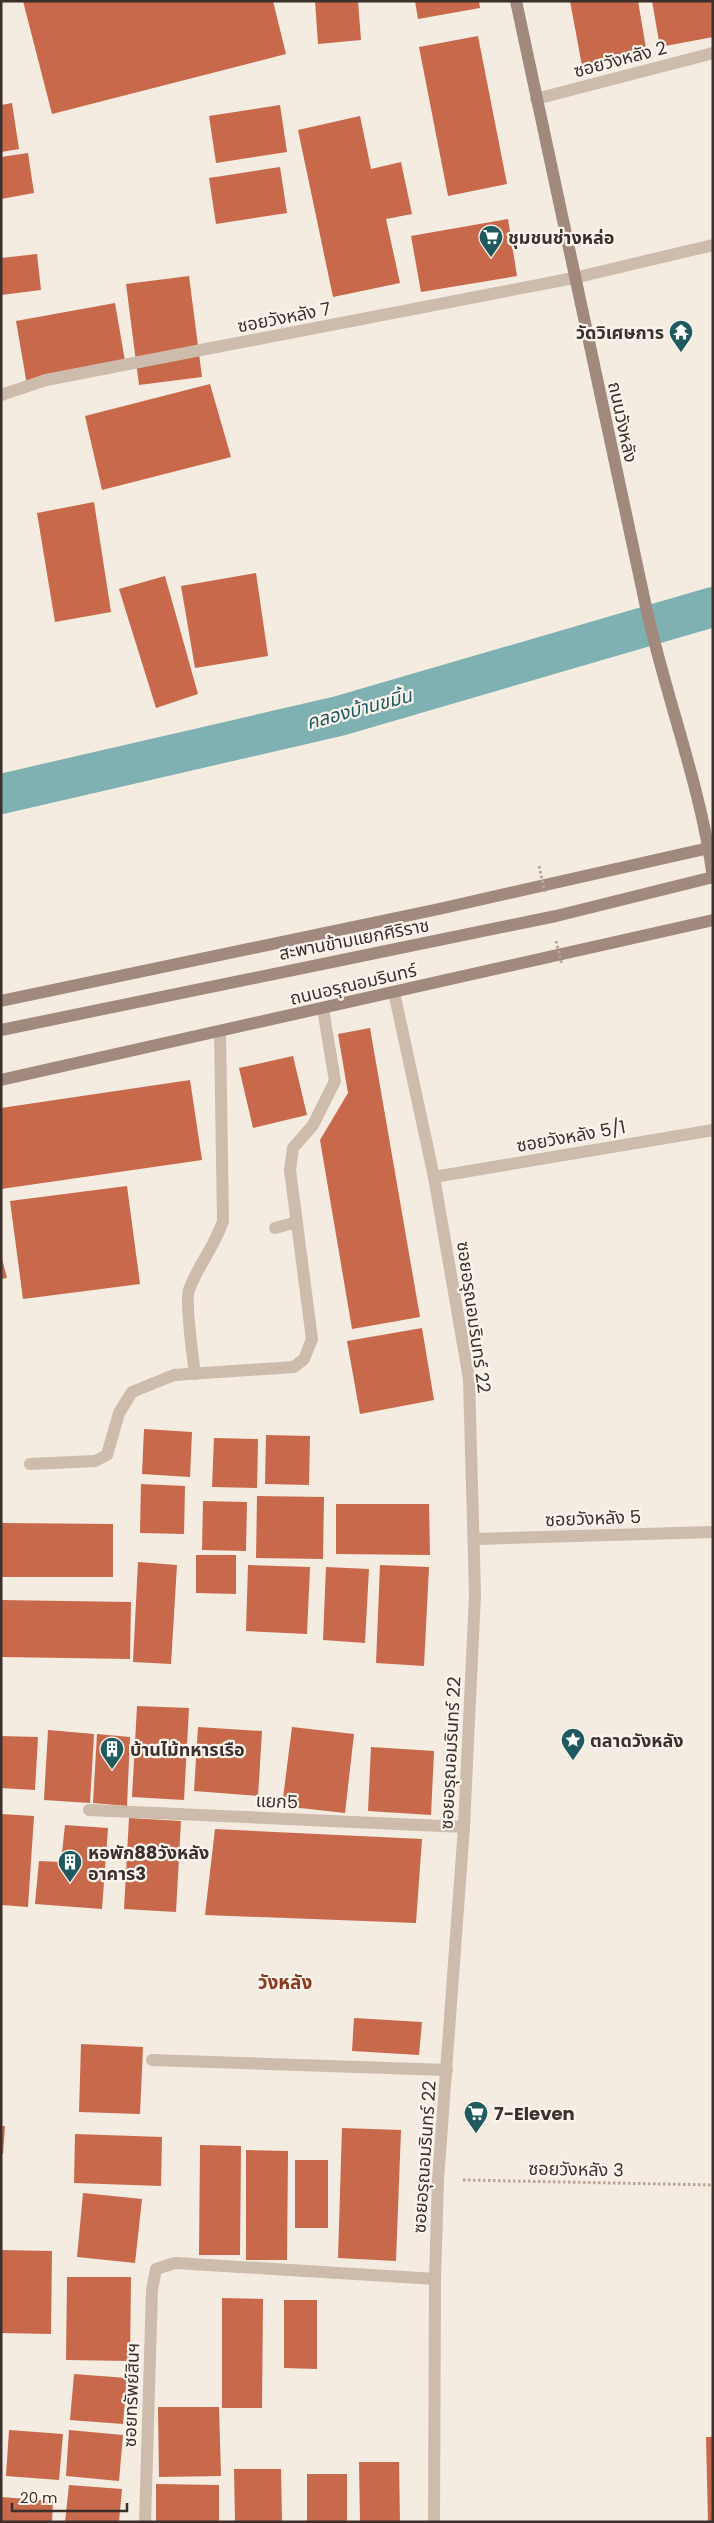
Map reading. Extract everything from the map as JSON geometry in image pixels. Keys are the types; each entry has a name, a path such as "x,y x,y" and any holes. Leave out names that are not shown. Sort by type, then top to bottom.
{"main road":[{"name":"ถนนวังหลัง","path":"516,1 658,664 700,804 711,847 713,877"},
{"path":"1,1001 439,909 711,847"},
{"name":"สะพานข้ามแยกศิริราช","path":"1,1030 556,916 713,877"},
{"name":"ถนนอรุณอมรินทร์","path":"1,1080 713,920"}],"street":[{"name":"ซอยวังหลัง 2","path":"536,99 713,53"},
{"name":"ซอยวังหลัง 7","path":"1,395 46,380 574,278 713,244"},
{"name":"ซอยอรุณอมรินทร์ 22","path":"394,992 434,1177 469,1379 474,1539 475,1594 464,1827 438,2180 435,2279 434,2522"},
{"path":"30,1464 95,1461 107,1455 119,1413 132,1392 174,1375 294,1367 304,1358 312,1339 290,1170 293,1148 313,1125 336,1080 323,1009"},
{"path":"195,1374 188,1292 203,1258 217,1240 223,1222 220,1032"},
{"name":"ซอยวังหลัง 5/1","path":"434,1177 713,1130"},
{"path":"275,1228 297,1222"},
{"name":"ซอยวังหลัง 5","path":"474,1539 713,1532"},
{"name":"แยก5","path":"90,1810 464,1827"},
{"path":"152,2060 447,2070"},
{"name":"ซอยทรัพย์สินฯ","path":"145,2522 152,2290 156,2269 175,2263 435,2279"}],"path":[{"name":"ซอยวังหลัง 3","path":"438,2180 713,2185"}],"building":[{"path":"23,1 273,1 286,54 52,114"},
{"path":"315,1 358,1 361,40 318,44"},
{"path":"415,1 479,1 480,8 418,19"},
{"path":"570,1 638,1 647,54 582,66"},
{"path":"652,1 713,1 713,37 660,47"},
{"path":"478,36 507,184 448,196 419,47"},
{"path":"12,103 19,149 1,152 1,105"},
{"path":"280,105 287,152 216,163 209,116"},
{"path":"360,116 371,169 401,162 412,214 386,219 400,283 333,297 298,130"},
{"path":"28,153 34,193 1,199 1,157"},
{"path":"280,167 287,213 216,224 209,178"},
{"path":"508,219 517,276 421,292 411,236"},
{"path":"37,254 41,290 1,295 1,258"},
{"path":"189,276 202,377 139,385 126,284"},
{"path":"115,303 126,367 27,385 16,321"},
{"path":"210,384 231,457 102,490 85,416"},
{"path":"94,502 111,612 55,622 37,513"},
{"path":"256,573 268,656 195,668 181,586"},
{"path":"165,576 198,694 156,708 119,589"},
{"path":"370,1028 420,1317 352,1329 320,1140 348,1093 338,1034"},
{"path":"293,1056 307,1115 253,1128 239,1068"},
{"path":"190,1080 202,1160 1,1189 1,1108"},
{"path":"127,1186 140,1284 23,1299 10,1201"},
{"path":"1,1255 7,1278 1,1279"},
{"path":"422,1328 434,1400 360,1414 347,1341"},
{"path":"144,1429 192,1432 190,1477 142,1474"},
{"path":"266,1435 310,1436 309,1485 265,1484"},
{"path":"214,1438 258,1439 257,1488 212,1487"},
{"path":"141,1484 185,1486 184,1534 140,1533"},
{"path":"257,1496 324,1497 323,1559 256,1558"},
{"path":"203,1501 247,1502 246,1551 202,1550"},
{"path":"336,1504 429,1504 430,1555 336,1554"},
{"path":"2,1523 113,1524 113,1577 2,1577"},
{"path":"196,1555 236,1555 236,1594 196,1593"},
{"path":"138,1562 177,1565 171,1664 133,1662"},
{"path":"248,1565 310,1567 307,1634 246,1631"},
{"path":"380,1565 429,1567 424,1666 376,1663"},
{"path":"326,1567 369,1569 365,1643 323,1640"},
{"path":"1,1600 131,1602 130,1659 1,1657"},
{"path":"137,1706 189,1708 184,1800 132,1797"},
{"path":"198,1727 262,1731 258,1796 194,1791"},
{"path":"292,1727 354,1734 345,1813 282,1806"},
{"path":"48,1730 94,1734 90,1803 44,1800"},
{"name":"บ้านไม้ทหารเรือ","path":"97,1734 130,1737 127,1806 93,1803"},
{"path":"1,1736 38,1737 35,1790 1,1788"},
{"path":"371,1747 434,1751 431,1815 368,1811"},
{"path":"1,1814 34,1816 28,1907 1,1905"},
{"path":"129,1818 181,1821 176,1912 124,1909"},
{"name":"หอพัก88วังหลัง อาคาร3","path":"65,1825 108,1828 102,1909 35,1904 39,1861 61,1862"},
{"path":"215,1829 422,1839 416,1923 205,1915"},
{"path":"354,2018 422,2022 419,2055 352,2051"},
{"path":"81,2044 143,2047 140,2114 79,2112"},
{"path":"1,2126 5,2126 3,2154 1,2154"},
{"path":"342,2128 401,2130 396,2261 338,2258"},
{"path":"75,2134 162,2137 161,2186 74,2183"},
{"path":"200,2145 241,2146 240,2255 199,2255"},
{"path":"246,2150 288,2151 287,2260 246,2260"},
{"path":"295,2160 328,2160 328,2228 295,2228"},
{"path":"83,2193 142,2199 135,2263 77,2257"},
{"path":"1,2250 52,2251 51,2334 1,2333"},
{"path":"67,2277 131,2277 130,2361 66,2360"},
{"path":"222,2298 263,2299 262,2408 222,2408"},
{"path":"284,2300 317,2300 317,2369 284,2368"},
{"path":"74,2374 127,2378 123,2424 70,2420"},
{"path":"158,2407 219,2407 221,2476 159,2477"},
{"path":"9,2430 63,2434 59,2480 6,2476"},
{"path":"69,2430 123,2435 119,2481 66,2476"},
{"path":"706,2437 713,2437 713,2522 708,2522"},
{"path":"359,2462 399,2462 400,2522 360,2522"},
{"path":"234,2469 281,2469 282,2522 235,2522"},
{"path":"307,2474 347,2474 347,2522 307,2522"},
{"path":"156,2484 219,2485 219,2522 156,2522"},
{"path":"69,2485 122,2489 119,2522 65,2522"},
{"path":"1,2497 53,2501 52,2522 1,2522"}],"waterway":[{"name":"คลองบ้านขมิ้น","path":"1,794 339,716 713,607"}],"place":[{"name":"ชุมชนช่างหล่อ","path":"491,258"},
{"name":"วัดวิเศษการ","path":"681,353"},
{"name":"ตลาดวังหลัง","path":"573,1761"},
{"name":"บ้านไม้ทหารเรือ","path":"112,1770"},
{"name":"หอพัก88วังหลัง อาคาร3","path":"70,1883"},
{"name":"7-Eleven","path":"476,2134"}],"district":[{"name":"วังหลัง","path":"285,1982"}]}
